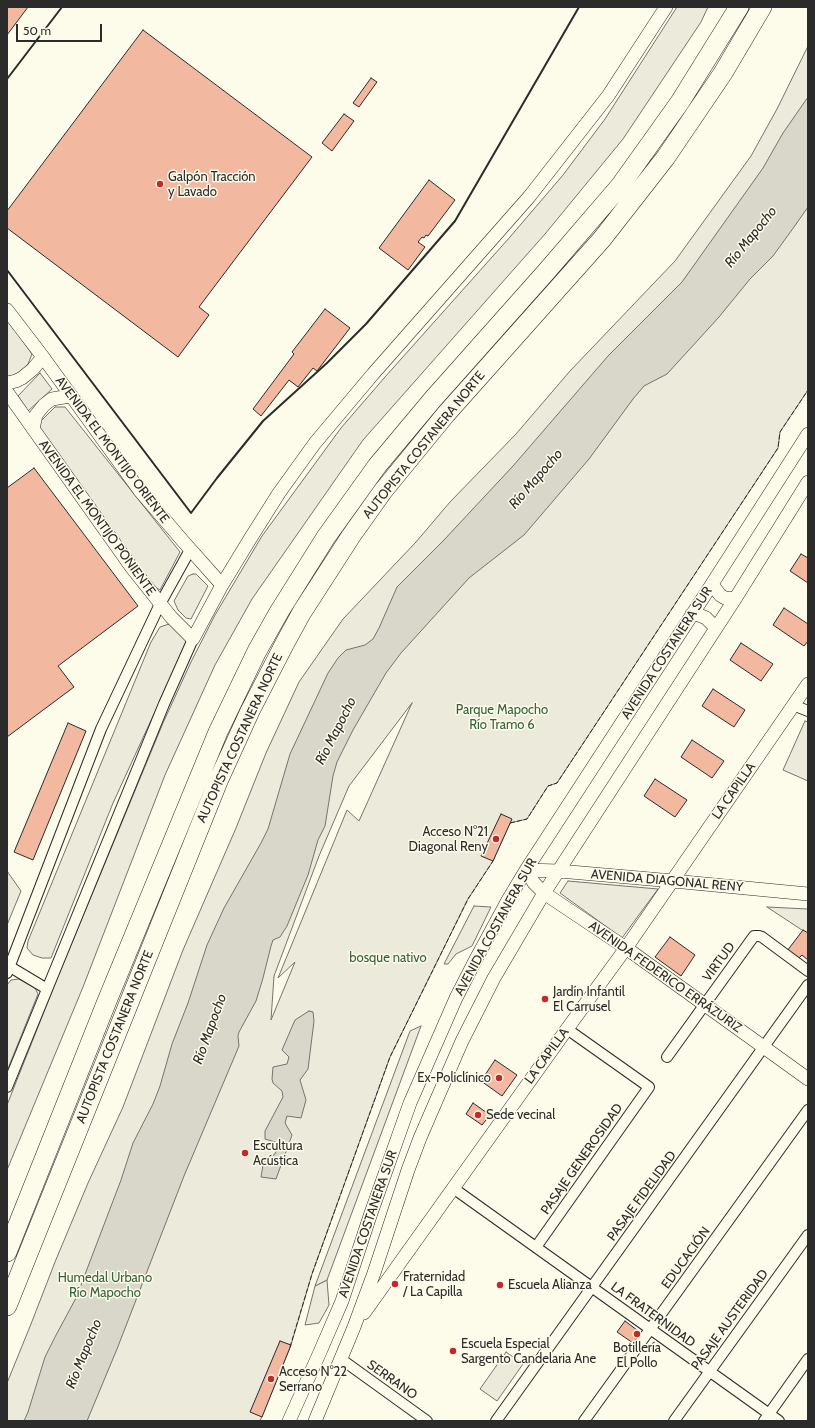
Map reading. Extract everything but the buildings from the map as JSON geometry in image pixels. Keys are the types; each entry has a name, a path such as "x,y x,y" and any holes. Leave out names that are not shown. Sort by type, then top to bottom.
{"highway":[{"name":"AUTOPISTA COSTANERA NORTE","path":"7,1252 203,766 237,691 279,612 326,537 382,460 414,421 620,186 680,102 739,7"},
{"name":"AUTOPISTA COSTANERA NORTE","path":"7,1306 219,779 284,643 302,612 351,536 383,491 446,414 602,239 661,164 723,73 762,7"}],"street":[{"path":"7,1087 164,704 193,639 222,585 279,493 315,444 373,374 529,198 608,96 666,7"},
{"name":"AVENIDA EL MONTIJO ORIENTE","path":"7,310 140,491 222,585"},
{"path":"7,383 22,378 33,369 43,357"},
{"name":"AVENIDA EL MONTIJO PONIENTE","path":"7,392 132,568 160,604 193,639"},
{"path":"33,429 36,416 44,405 58,397 70,396"},
{"name":"AVENIDA COSTANERA SUR","path":"289,1421 328,1335 344,1295 413,1095 460,991 492,929 526,870 808,434"},
{"name":"AVENIDA COSTANERA SUR","path":"315,1421 354,1327 374,1273 408,1170 444,1079 494,978 544,892 735,599 808,482"},
{"path":"47,989 8,968 101,729 160,604 190,550"},
{"path":"712,584 725,598 735,599"},
{"path":"692,614 706,618 716,628"},
{"name":"LA CAPILLA","path":"354,1327 566,1028 626,948 808,684"},
{"path":"793,705 808,711"},
{"name":"AVENIDA DIAGONAL RENY","path":"526,870 559,871 673,880 808,894"},
{"name":"AVENIDA FEDERICO ERRÁZURIZ","path":"526,870 534,883 544,892 626,948 808,1079"},
{"name":"VIRTUD","path":"704,1004 752,938 756,936 762,937 808,971"},
{"name":"PASAJE FIDELIDAD","path":"496,1421 808,985"},
{"path":"667,1056 704,1004"},
{"name":"PASAJE GENEROSIDAD","path":"536,1247 649,1087 566,1028"},
{"name":"EDUCACIÓN","path":"584,1421 808,1110"},
{"name":"LA FRATERNIDAD","path":"453,1188 709,1372 766,1417 778,1421"},
{"name":"PASAJE AUSTERIDAD","path":"674,1421 808,1235"},
{"path":"328,1335 332,1351 341,1359"},
{"name":"SERRANO","path":"341,1359 428,1421"},
{"path":"766,1417 808,1359"}],"green space":[{"path":"677,7 708,7 701,22 623,139 545,234 363,440 252,599 215,665 165,775 83,987 7,1170 7,1105 57,979 163,723 191,662 215,615 262,536 341,428 563,175 605,119"},
{"path":"808,46 808,390 780,432 778,448 557,783 548,786 527,819 510,823 493,861 468,899 390,1057 312,1274 291,1345 260,1421 7,1421 7,1383 88,1183 123,1107 183,950 236,828 266,753 299,682 343,619 416,542 450,502 516,434 570,371 675,261 751,156 777,109","holes":["412,703 359,821 347,810 278,978 295,962 271,1020 274,976 319,856 349,786"]},
{"path":"7,319 32,354 28,364 17,376 9,377 7,376"},
{"path":"40,373 52,389 28,411 18,396"},
{"path":"55,407 65,407 180,552 160,590 153,586 37,428 39,423"},
{"path":"196,574 208,586 191,619 186,618 178,610 174,601 188,576"},
{"path":"169,624 187,642 113,803 51,958 42,958 33,955 27,948 28,941 151,642 160,627"},
{"path":"805,721 808,722 808,781 783,770"},
{"path":"7,871 21,891 7,925"},
{"path":"568,881 658,889 622,938 560,893"},
{"path":"474,906 491,907 472,946 456,954 448,964 444,964"},
{"path":"767,907 808,909 808,934"},
{"path":"19,979 35,988 38,994 7,1071 7,985 11,980"},
{"path":"327,1280 329,1305 319,1323 305,1325 315,1286"},
{"path":"506,1352 523,1364 497,1401 480,1389"}],"shaded area":[{"path":"421,1026 327,1280 315,1286 410,1031"}],"water":[{"name":"Río Mapocho","path":"808,97 808,207 773,256 750,279 719,317 667,374 644,386 589,459 524,535 469,578 401,653 386,673 353,730 337,762 333,776 325,826 318,840 308,875 287,926 280,937 273,940 256,1001 239,1032 239,1046 184,1176 117,1349 87,1421 24,1421 45,1357 76,1298 121,1180 133,1143 153,1104 160,1086 172,1044 188,1003 207,945 224,908 268,829 290,754 328,673 338,658 346,650 365,645 373,639 397,587 443,541 513,466 608,356 682,282 763,168 783,133"},
{"path":"309,1011 313,1012 314,1021 308,1069 300,1080 306,1100 301,1118 287,1116 285,1123 292,1135 276,1179 261,1177 264,1159 274,1155 278,1144 265,1139 265,1131 283,1097 282,1091 273,1083 273,1067 287,1064 289,1057 282,1050 295,1020"}],"fence":[{"path":"510,823 527,819 548,786 557,783 778,448 780,432 808,390"},
{"path":"290,1347 312,1274 390,1057 468,899 493,861"}],"wall":[{"path":"7,79 62,7"},
{"path":"7,270 191,513 263,421 327,363 366,324 455,221 579,7"}],"place":[{"name":"Galpón Tracción y Lavado","path":"160,184"},
{"name":"Acceso N°21 Diagonal Reny","path":"496,839"},
{"name":"Jardín Infantil El Carrusel","path":"545,999"},
{"name":"Ex-Policlínico","path":"499,1078"},
{"name":"Sede vecinal","path":"478,1115"},
{"name":"Escultura Acústica","path":"245,1153"},
{"name":"Fraternidad / La Capilla","path":"395,1284"},
{"name":"Escuela Alianza","path":"500,1285"},
{"name":"Botillería El Pollo","path":"637,1334"},
{"name":"Escuela Especial Sargento Candelaria Ane","path":"453,1351"},
{"name":"Acceso N°22 Serrano","path":"271,1379"}],"park label":[{"name":"Parque Mapocho Río Tramo 6","path":"502,718"},
{"name":"bosque nativo","path":"388,958"},
{"name":"Humedal Urbano Río Mapocho","path":"105,1286"}]}
